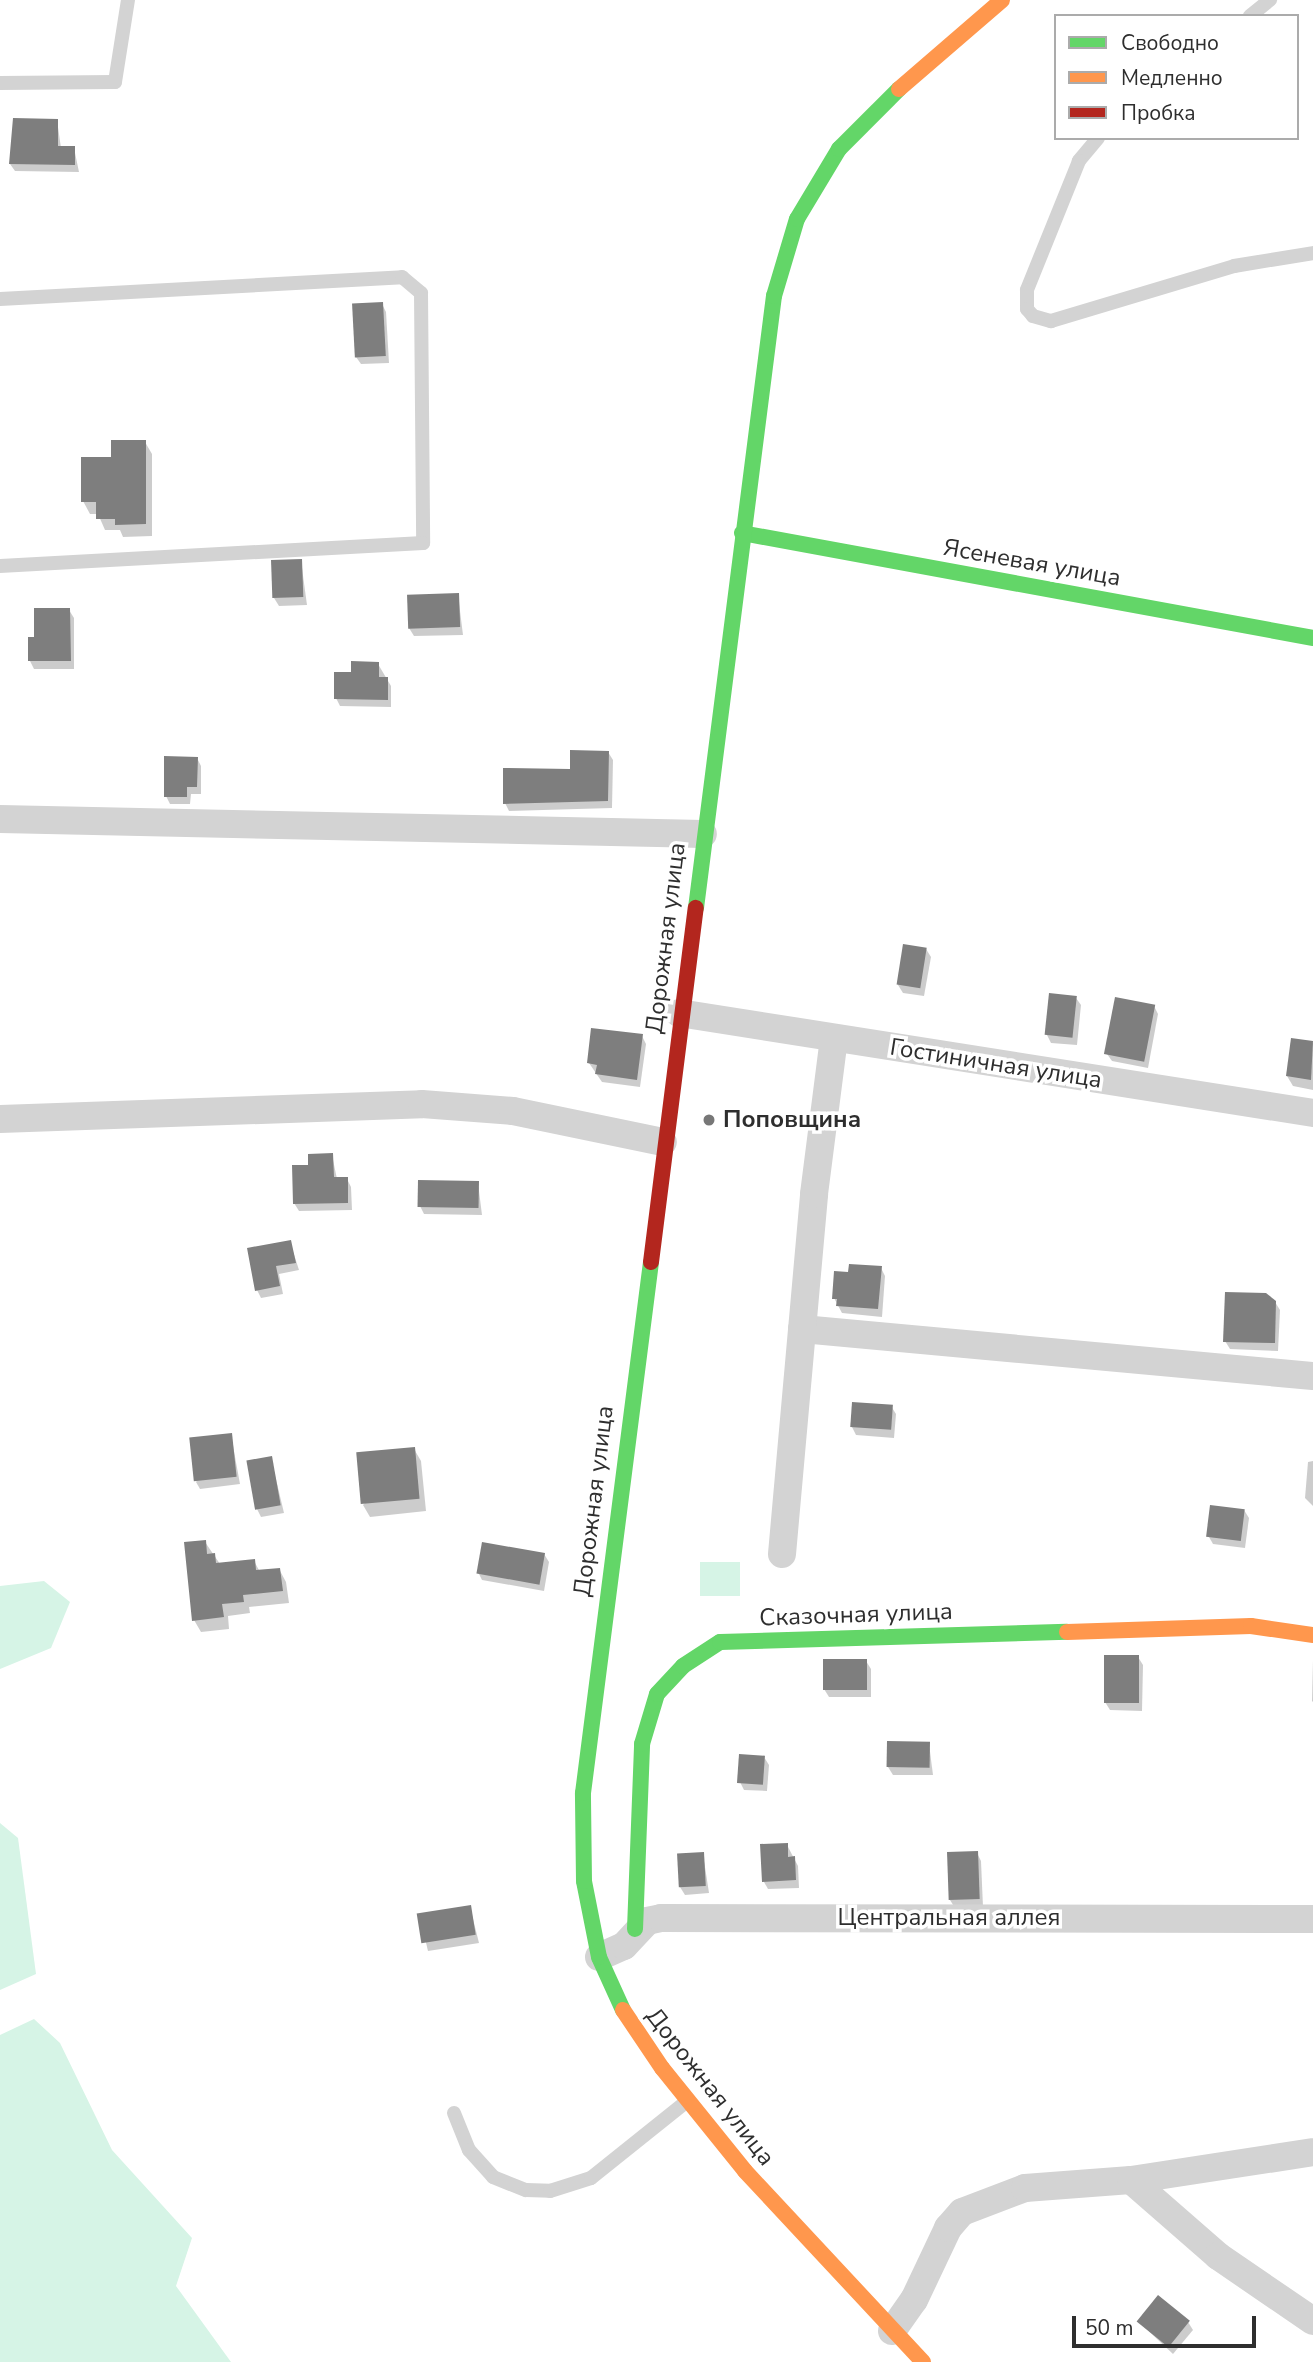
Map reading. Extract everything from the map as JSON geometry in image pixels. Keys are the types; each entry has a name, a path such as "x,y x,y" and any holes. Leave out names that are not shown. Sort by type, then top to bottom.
{"main road":[{"name":"Дорожная улица","path":"923,2362 892,2332 688,2102 634,2028 599,1957 584,1881 583,1793 663,1142 774,296 788,244 809,194 839,149 890,94 1002,0"},
{"name":"Ясеневая улица","path":"742,533 1313,638"},
{"name":"Сказочная улица","path":"635,1929 642,1744 657,1694 682,1666 720,1642 1251,1626 1313,1635"}],"street":[{"path":"0,819 703,834"},
{"name":"Гостиничная улица","path":"680,1013 1313,1113"},
{"path":"782,1554 802,1329 834,1038"},
{"path":"0,1119 422,1104 513,1111 663,1142"},
{"path":"802,1329 1313,1376"},
{"name":"Центральная аллея","path":"599,1957 624,1946 635,1929 647,1921 687,1917 1313,1919"},
{"path":"892,2332 914,2300 948,2228 962,2211 1025,2188 1131,2180 1313,2152"},
{"path":"1131,2180 1218,2256 1313,2321"}],"lane":[{"path":"0,83 115,82 128,0"},
{"path":"1252,14 1270,0"},
{"path":"1096,140 1079,161 1027,290 1027,309 1033,316 1051,321 1234,266 1313,253"},
{"path":"0,299 402,277 421,293 423,543 0,566"},
{"path":"454,2113 469,2150 493,2177 526,2190 550,2191 591,2178 688,2102"}],"shaded area":[{"path":"700,1562 740,1562 740,1596 700,1596"},
{"path":"44,1581 70,1602 51,1648 0,1669 0,1586"},
{"path":"0,1823 18,1838 36,1974 0,1990"},
{"path":"34,2019 60,2043 112,2150 192,2238 176,2286 231,2362 0,2362 0,2035"}],"building":[{"path":"13,118 58,119 58,146 75,146 75,165 9,164"},
{"path":"383,302 386,356 355,358 352,304"},
{"path":"111,440 146,440 146,524 115,525 115,519 96,519 96,502 81,502 81,457 111,457"},
{"path":"302,559 303,597 272,598 271,560"},
{"path":"459,593 460,627 408,629 407,595"},
{"path":"34,608 70,608 71,661 28,661 28,637 34,637"},
{"path":"351,661 379,662 379,677 388,677 388,700 334,699 334,672 351,672"},
{"path":"570,750 609,751 608,801 503,804 503,768 570,769"},
{"path":"164,756 198,757 197,787 187,787 187,797 164,797"},
{"path":"903,944 927,948 920,988 897,984"},
{"path":"1049,993 1077,996 1072,1038 1045,1035"},
{"path":"1115,997 1155,1005 1144,1062 1104,1054"},
{"path":"591,1028 643,1034 637,1080 595,1074 597,1065 587,1063"},
{"path":"1291,1038 1313,1041 1311,1080 1286,1076"},
{"path":"333,1153 334,1177 348,1177 348,1203 293,1204 292,1165 308,1165 308,1154"},
{"path":"418,1180 479,1181 479,1208 418,1207"},
{"path":"291,1240 296,1263 276,1266 280,1286 255,1291 247,1248"},
{"path":"849,1264 882,1266 878,1309 836,1306 837,1299 832,1299 834,1271 848,1272"},
{"path":"1225,1292 1266,1293 1276,1301 1275,1343 1223,1342"},
{"path":"852,1402 893,1405 891,1430 850,1427"},
{"path":"232,1433 237,1477 194,1481 189,1437"},
{"path":"415,1447 420,1499 361,1504 356,1452"},
{"path":"272,1456 281,1505 255,1510 246,1461"},
{"path":"1210,1505 1245,1509 1241,1541 1206,1537"},
{"path":"206,1540 207,1554 215,1553 216,1563 255,1559 256,1570 280,1568 283,1591 243,1595 244,1602 222,1604 224,1617 192,1621 184,1542"},
{"path":"482,1542 545,1553 539,1585 476,1574"},
{"path":"1104,1655 1139,1655 1139,1703 1104,1703"},
{"path":"823,1659 867,1659 867,1690 823,1690"},
{"path":"887,1741 930,1742 930,1768 887,1767"},
{"path":"739,1754 765,1756 763,1785 737,1783"},
{"path":"788,1843 788,1857 795,1856 796,1880 762,1882 760,1844"},
{"path":"978,1851 980,1899 949,1900 947,1852"},
{"path":"704,1852 706,1886 679,1887 677,1853"},
{"path":"471,1905 476,1935 421,1943 417,1914"},
{"path":"1158,2295 1190,2321 1168,2347 1137,2321"}],"traffic: fast":[{"path":"696,908 774,296 797,219 839,149 899,89"},
{"path":"742,533 1313,638"},
{"path":"623,2010 599,1957 584,1881 583,1793 651,1262"},
{"path":"635,1929 642,1744 657,1694 683,1666 720,1642 1067,1632"}],"traffic: slow":[{"path":"899,89 1002,0"},
{"path":"1067,1632 1251,1626 1313,1635"},
{"path":"623,2010 662,2068 745,2171 923,2362"}],"traffic: jam":[{"path":"651,1262 696,908"}],"place":[{"name":"Поповщина","path":"709,1120"}]}
